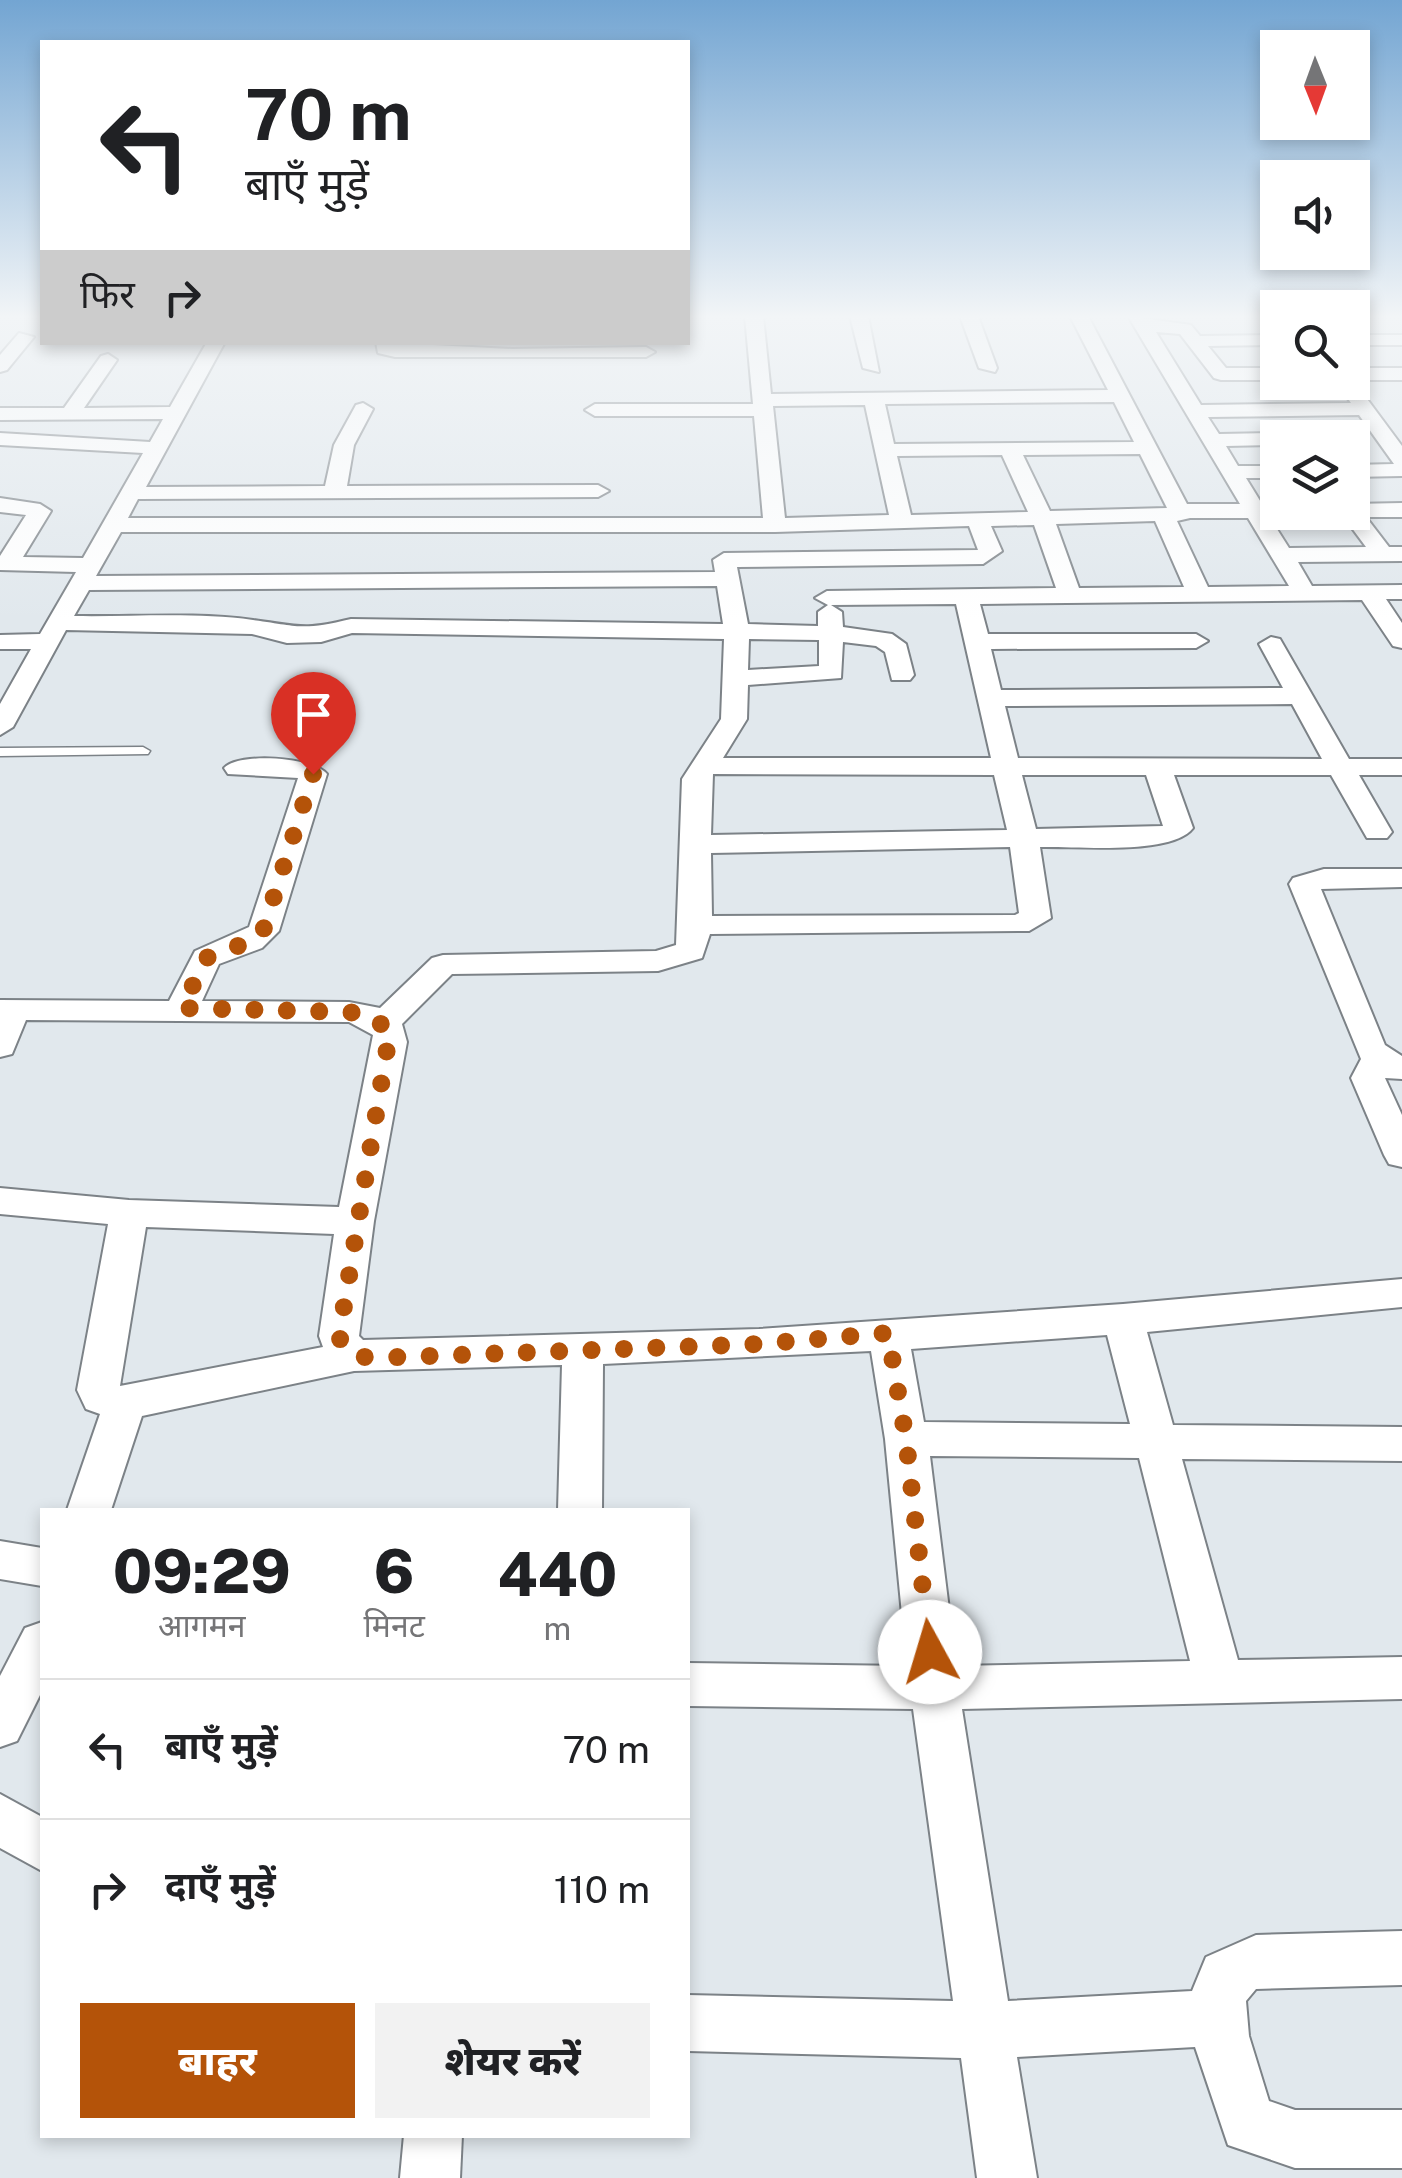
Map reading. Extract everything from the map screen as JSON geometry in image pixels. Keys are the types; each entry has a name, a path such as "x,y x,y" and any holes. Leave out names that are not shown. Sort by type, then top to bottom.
{"street":[{"path":"0,727 12,687 54,632 171,418"},
{"path":"296,582 320,526 344,445 359,418"},
{"path":"763,418 775,526"},
{"path":"879,418 902,522"},
{"path":"925,418 1009,448 1149,448"},
{"path":"889,450 943,424 983,418"},
{"path":"1132,418 1149,448 1199,594"},
{"path":"1200,418 1234,472 1260,503"},
{"path":"1369,418 1392,441 1402,460"},
{"path":"0,439 155,448"},
{"path":"1213,440 1260,440"},
{"path":"1009,448 1042,517 1070,595"},
{"path":"1370,471 1402,470"},
{"path":"1234,472 1260,472"},
{"path":"132,493 598,490"},
{"path":"0,505 40,510 4,563 86,574 296,582 726,579"},
{"path":"1370,511 1402,510"},
{"path":"114,525 775,526 1260,512"},
{"path":"383,1023 444,965 678,958 690,951 696,925 694,789 700,766 731,726 736,678 736,632 726,579 727,558 983,557 991,551 977,519"},
{"path":"1274,530 1282,555 1305,593"},
{"path":"1369,530 1392,554"},
{"path":"1282,555 1392,554"},
{"path":"736,678 827,676 834,670 833,634 816,558"},
{"path":"552,630 556,581"},
{"path":"1369,592 1402,641"},
{"path":"827,598 1402,592"},
{"path":"696,925 1029,922 1037,912 1024,840 1002,764 966,595"},
{"path":"0,642 54,632 253,626 288,636 320,636 351,626 833,634 894,644 901,675"},
{"path":"976,642 1196,641"},
{"path":"1271,644 1377,832"},
{"path":"991,698 1302,696"},
{"path":"696,844 1138,839 1175,833 1176,816 1156,764"},
{"path":"700,766 1402,767"},
{"path":"182,1008 206,958 251,941 263,931 313,774 296,768 238,768"},
{"path":"1402,878 1324,878 1304,884 1390,1064 1368,1078 1402,1156"},
{"path":"4,1022 182,1008 349,1012 383,1023 390,1031 390,1042 355,1221 339,1336 343,1347 354,1356"},
{"path":"0,1201 129,1213 355,1221"},
{"path":"129,1213 98,1390 102,1398 125,1403 354,1356 584,1349 1123,1319 1402,1292"},
{"path":"1123,1319 1220,1682"},
{"path":"888,1333 906,1439 934,1688 1008,2178"},
{"path":"580,1508 584,1349"},
{"path":"90,1508 125,1403"},
{"path":"906,1439 1402,1444"},
{"path":"0,1560 40,1568"},
{"path":"0,1725 40,1646"},
{"path":"690,1685 934,1688 1402,1678"},
{"path":"0,1818 40,1845"},
{"path":"1402,1958 1256,1962 1233,1969 1220,1986 1218,2018 1249,2124 1295,2139 1402,2140"},
{"path":"690,2024 986,2030 1218,2018"},
{"path":"430,2178 434,2138"}],"lane":[{"path":"0,752 143,751"}],"route":[{"path":"313,774 263,931 251,941 206,958 182,1008 349,1012 369,1015 390,1031 355,1221 339,1336 343,1347 354,1356 373,1358 759,1344 888,1333 906,1439 930,1652"}]}
